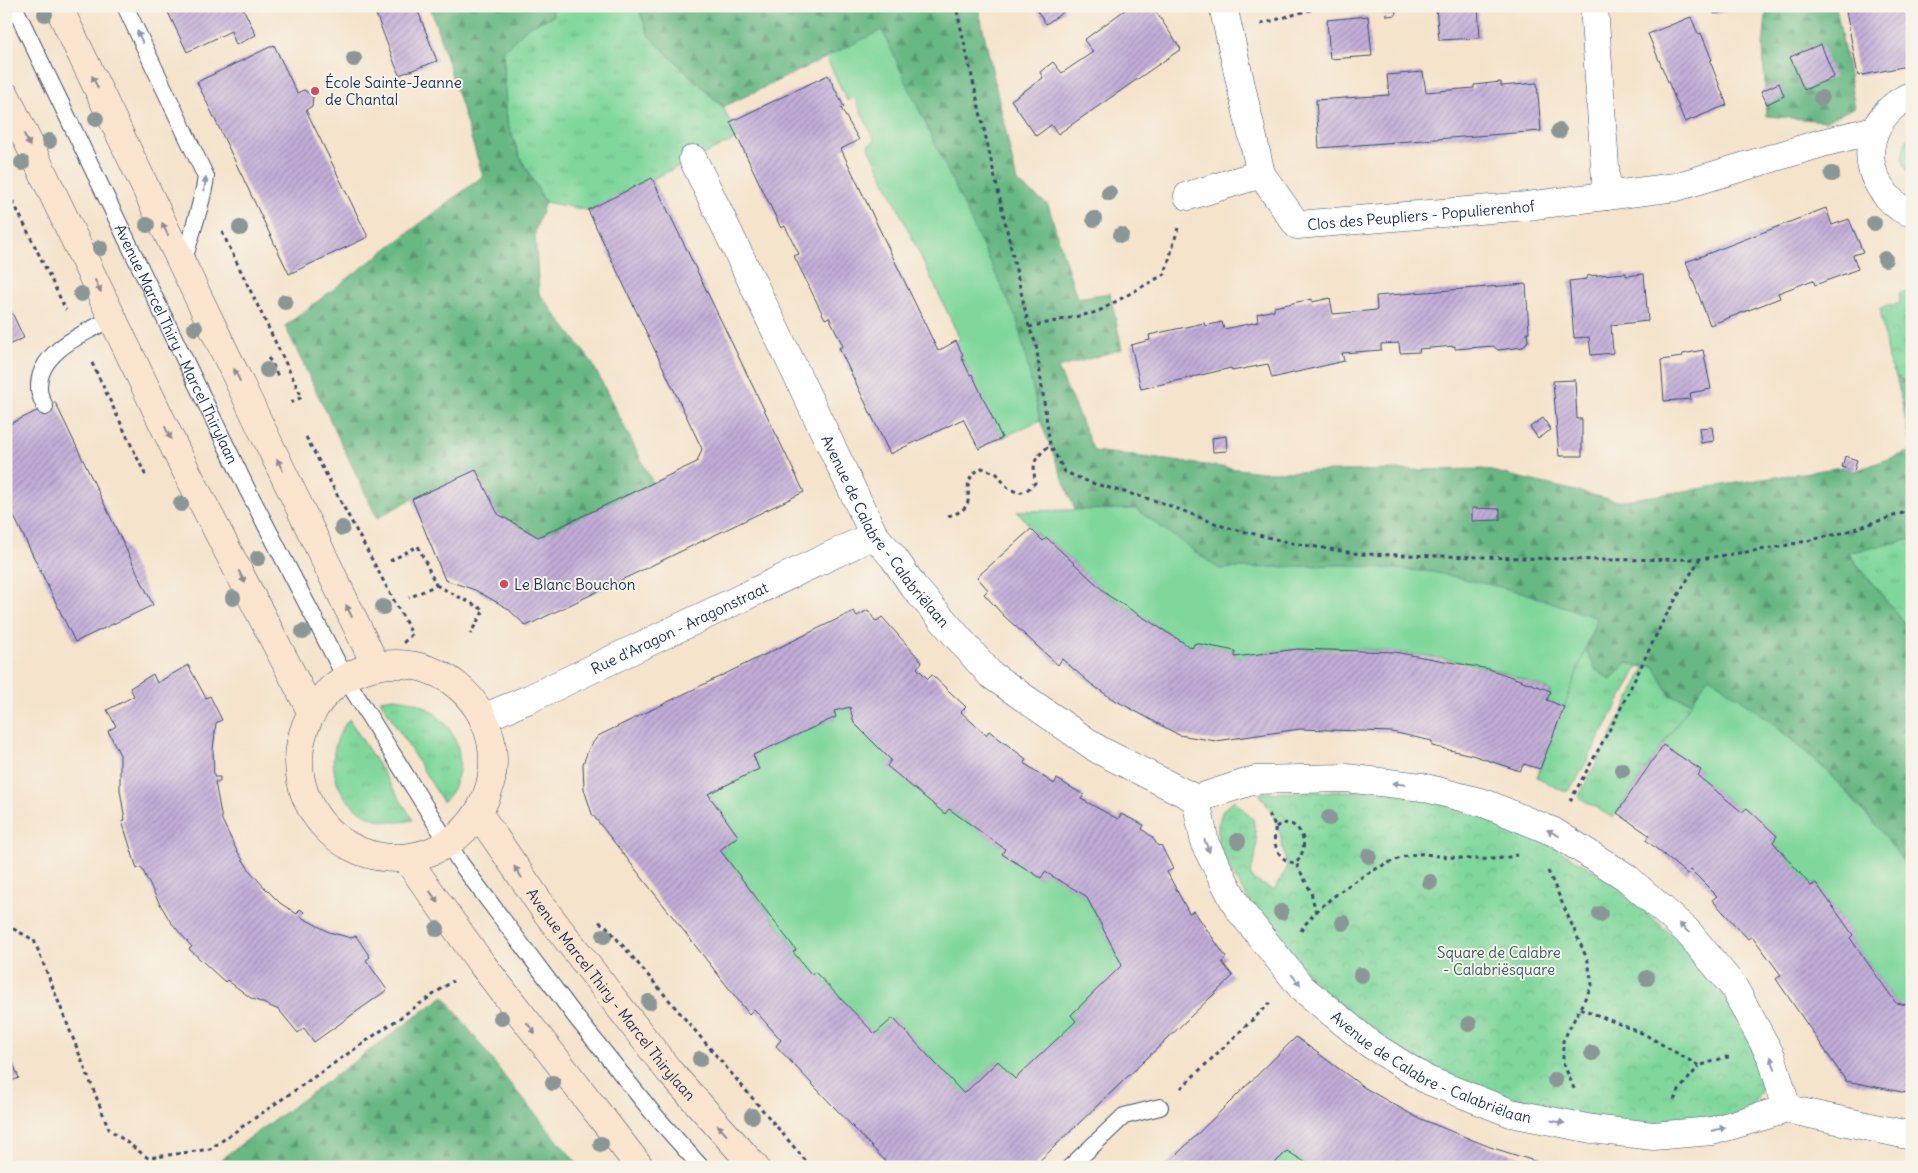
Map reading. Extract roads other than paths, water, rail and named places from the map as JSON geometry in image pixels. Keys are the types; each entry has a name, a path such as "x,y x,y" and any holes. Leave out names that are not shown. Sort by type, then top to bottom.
{"main road":[{"path":"58,6 376,666"},
{"path":"6,96 179,457 312,713"},
{"path":"402,664 426,670 450,681 469,697 483,718 491,740 494,764 490,787 478,813 468,828 448,844 426,854 406,858 378,857 354,849 333,836 317,817 305,795 300,771 300,746 312,713 330,690 346,678 376,666 402,664"},
{"name":"Avenue Marcel Thiry - Marcel Thirylaan","path":"478,813 546,912 669,1071 755,1167"},
{"path":"406,858 481,964 640,1167"}],"street":[{"path":"1594,6 1607,196"},
{"name":"Clos des Peupliers - Populierenhof","path":"1226,19 1261,174 1297,224 1527,206 1676,187 1822,143 1874,130"},
{"path":"1912,95 1900,100 1884,113 1874,130 1870,149 1871,169 1879,187 1892,202 1912,213"},
{"name":"Avenue de Calabre - Calabriëlaan","path":"693,159 874,535 894,558 913,586 990,674 1099,750 1196,799 1205,844 1238,908 1302,988 1370,1044 1427,1080 1511,1113 1592,1129 1653,1136 1712,1131 1787,1109 1912,1136"},
{"path":"1188,196 1261,174"},
{"name":"Rue d'Aragon - Aragonstraat","path":"483,718 529,699 874,535"},
{"path":"1196,799 1255,780 1346,778 1422,787 1484,803 1549,842 1626,877 1687,931 1733,986 1772,1058 1787,1109"}],"lane":[{"name":"Avenue Marcel Thiry - Marcel Thirylaan","path":"14,6 247,488 346,678 467,872 575,1016 652,1112 702,1167"},
{"path":"125,6 206,177 204,194 190,236 183,265"},
{"path":"45,407 38,390 40,373 51,356 67,343 113,318"},
{"path":"1070,1167 1124,1116 1160,1107"}],"place":[{"name":"École Sainte-Jeanne de Chantal","path":"315,91"},
{"name":"Le Blanc Bouchon","path":"504,584"}],"park label":[{"name":"Square de Calabre - Calabriësquare","path":"1499,960"}]}
